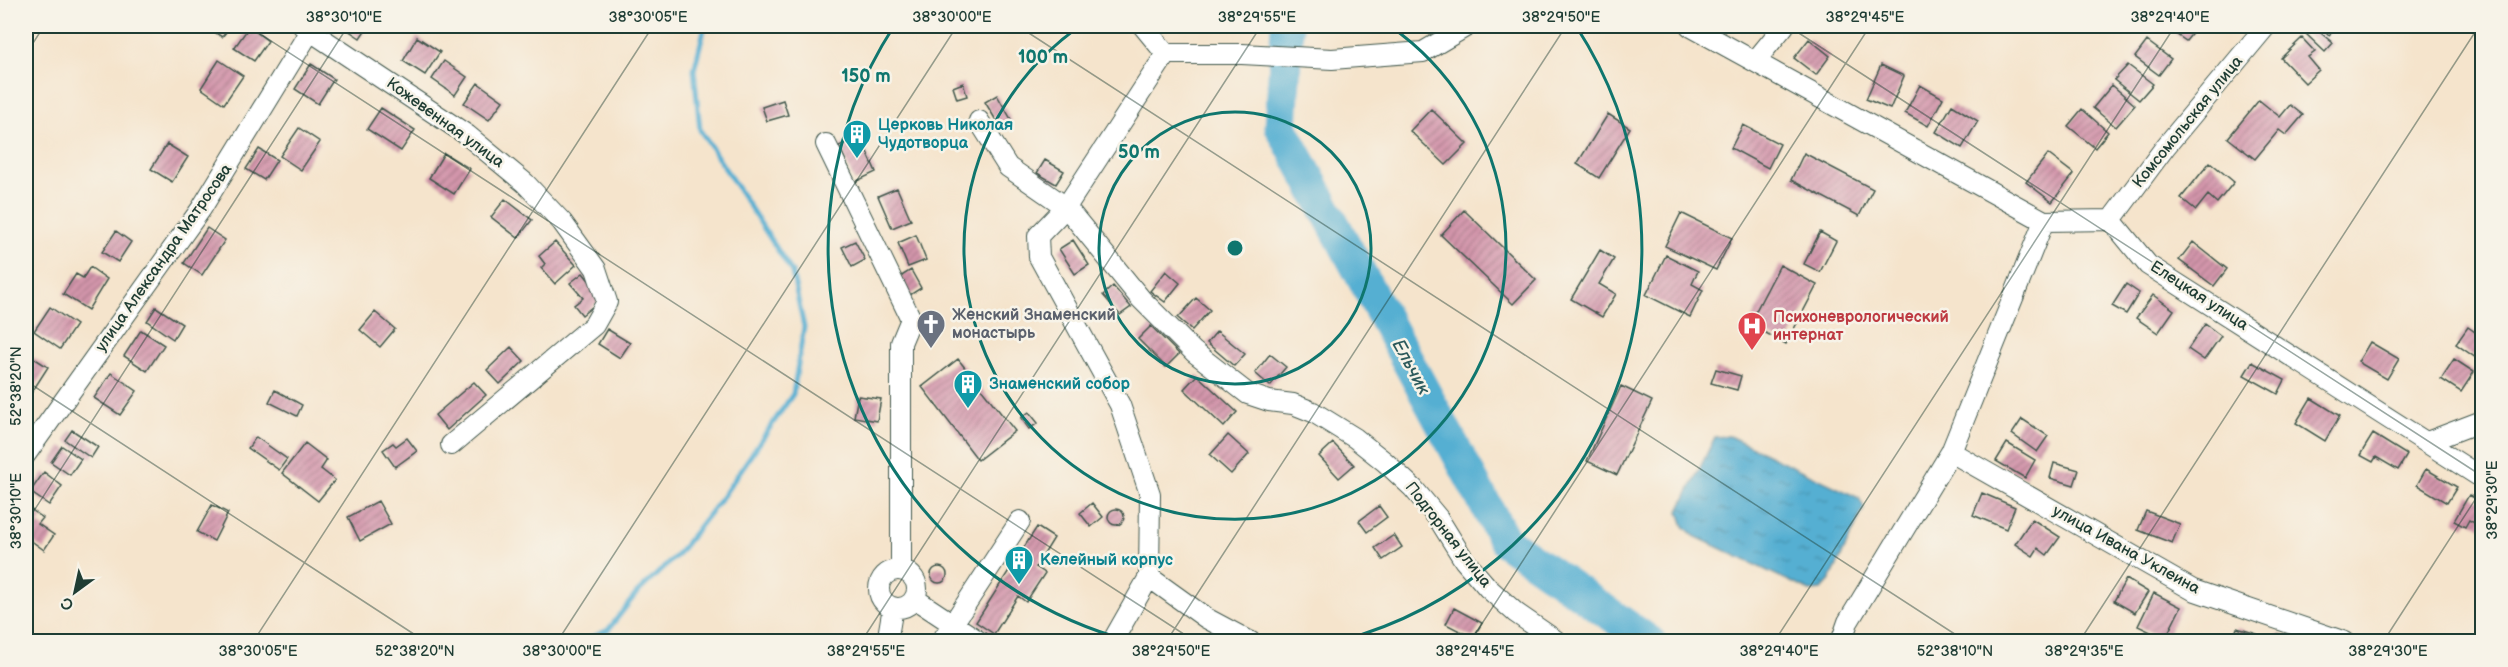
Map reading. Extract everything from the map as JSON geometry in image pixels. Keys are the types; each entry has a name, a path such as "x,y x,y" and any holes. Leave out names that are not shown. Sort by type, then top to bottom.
{"street":[{"path":"1166,54 1242,54 1332,59 1423,52 1467,26"},
{"path":"1690,26 1756,60 2044,221 2111,220"},
{"path":"1756,60 1784,26"},
{"name":"Комсомольская улица","path":"2111,220 2166,146 2266,26"},
{"name":"Кожевенная улица","path":"309,27 486,149 525,183 562,222 596,269 607,302 594,325 450,445"},
{"name":"улица Александра Матросова","path":"26,454 201,209 309,27"},
{"path":"1144,27 1166,54"},
{"path":"1112,642 1149,577 1150,494 1120,405 1039,256 1038,236 1066,207 1166,54"},
{"name":"Подгорная улица","path":"979,121 1008,167 1066,207 1141,299 1194,352 1248,394 1313,411 1385,462 1413,488 1438,518 1464,560 1488,588 1516,613 1558,642"},
{"path":"825,144 911,319 902,343 901,570"},
{"name":"Елецкая улица","path":"2111,220 2148,266 2482,478"},
{"path":"1841,642 1848,622 1950,452 2044,221"},
{"path":"2427,442 2482,421"},
{"name":"улица Ивана Уклеина","path":"1950,452 2193,590 2345,642"},
{"path":"941,642 1020,521"},
{"path":"901,570 912,575 917,587 915,599 906,606 893,607 881,596 880,583 888,573 901,570"},
{"path":"1149,577 1206,618 1251,642"},
{"path":"915,599 980,642"},
{"path":"888,642 893,607"}],"water":[{"path":"1729,436 1859,498 1864,508 1830,580 1821,590 1810,591 1694,536 1684,526 1679,511 1715,437"}],"building":[{"path":"188,26 202,26 196,34"},
{"path":"205,26 231,26 222,37"},
{"path":"342,26 361,26 366,29 360,38"},
{"path":"2164,26 2198,26 2186,41"},
{"path":"2312,26 2333,43 2325,52 2305,33"},
{"path":"2320,26 2338,26 2329,35"},
{"path":"249,27 268,41 254,61 234,48"},
{"path":"417,37 440,52 425,75 403,61"},
{"path":"2302,38 2315,52 2308,57 2319,70 2305,83 2281,58"},
{"path":"1809,39 1830,56 1816,75 1794,58"},
{"path":"2147,41 2171,59 2159,75 2135,57"},
{"path":"219,60 243,76 224,104 201,88"},
{"path":"444,61 467,77 455,95 432,79"},
{"path":"311,64 334,79 318,104 295,89"},
{"path":"1881,65 1904,76 1890,109 1866,99"},
{"path":"2128,65 2153,84 2139,100 2114,80"},
{"path":"478,83 503,101 489,120 464,103"},
{"path":"963,83 967,96 957,99 953,87"},
{"path":"1920,85 1943,98 1928,126 1905,113"},
{"path":"2112,85 2135,105 2116,127 2093,108"},
{"path":"997,95 1012,121 1000,127 985,102"},
{"path":"783,100 788,115 767,121 762,107"},
{"path":"2259,100 2280,117 2290,105 2303,115 2286,135 2279,130 2255,159 2228,138"},
{"path":"1952,105 1978,121 1962,148 1936,132"},
{"path":"381,108 415,130 401,151 367,129"},
{"path":"1431,109 1467,144 1446,165 1410,131"},
{"path":"2082,109 2108,132 2095,148 2068,126"},
{"path":"1608,114 1630,128 1599,178 1577,164"},
{"path":"1743,125 1780,144 1768,168 1731,148"},
{"path":"299,128 320,142 301,170 280,156"},
{"name":"Церковь Николая Чудотворца","path":"860,136 876,172 855,182 839,146"},
{"path":"167,144 188,157 172,182 151,169"},
{"path":"259,149 277,160 264,180 246,169"},
{"path":"444,153 470,169 454,194 429,178"},
{"path":"1804,153 1873,189 1859,216 1791,180"},
{"path":"2048,154 2074,174 2052,202 2026,182"},
{"path":"1045,160 1064,171 1056,184 1037,173"},
{"path":"2210,162 2234,182 2217,203 2208,195 2196,210 2181,198"},
{"path":"897,188 911,220 892,228 878,196"},
{"path":"505,199 532,220 518,238 491,217"},
{"path":"1464,210 1536,280 1513,304 1441,235"},
{"path":"1681,213 1732,238 1716,270 1665,246"},
{"path":"207,228 225,240 202,275 184,263"},
{"path":"116,231 131,242 118,262 102,252"},
{"path":"1820,232 1836,241 1820,272 1804,264"},
{"path":"916,235 926,260 908,267 898,243"},
{"path":"1073,240 1089,265 1075,274 1059,249"},
{"path":"855,241 865,260 852,267 842,247"},
{"path":"555,242 576,265 555,284 541,268 545,264 539,256"},
{"path":"2193,242 2227,269 2214,286 2179,260"},
{"path":"1600,250 1614,259 1599,284 1616,294 1602,317 1571,299"},
{"path":"1666,255 1698,271 1692,284 1703,290 1690,317 1646,295"},
{"path":"1780,265 1817,285 1786,344 1749,324"},
{"path":"90,267 107,279 88,310 63,294 76,274 83,278"},
{"path":"911,270 921,288 910,295 900,277"},
{"path":"1166,271 1180,283 1165,302 1150,291"},
{"path":"583,273 603,298 582,315 574,305 583,298 570,283"},
{"path":"2126,284 2139,293 2126,314 2112,306"},
{"path":"1113,286 1131,307 1120,315 1103,295"},
{"path":"2153,295 2174,310 2158,333 2136,318"},
{"path":"1196,298 1210,310 1192,330 1178,318"},
{"path":"50,307 76,325 60,349 34,331"},
{"path":"156,307 182,324 173,339 147,321"},
{"path":"375,312 395,329 380,347 360,330"},
{"path":"2205,324 2221,336 2204,360 2188,349"},
{"path":"1151,326 1179,354 1166,367 1138,339"},
{"path":"2468,327 2482,337 2482,362 2456,344"},
{"path":"607,329 630,343 620,358 598,344"},
{"path":"141,330 164,345 147,371 124,356"},
{"path":"1217,331 1245,354 1234,366 1207,343"},
{"path":"2370,342 2399,359 2387,379 2358,362"},
{"path":"511,347 524,361 500,384 487,370"},
{"path":"1270,354 1286,367 1270,386 1255,373"},
{"path":"29,355 48,367 32,392 26,388 26,361"},
{"name":"Знаменский собор","path":"958,359 1015,431 978,460 922,387"},
{"path":"2454,359 2474,372 2461,392 2441,379"},
{"path":"2252,362 2285,380 2278,394 2244,375"},
{"path":"1716,369 1741,376 1737,390 1711,383"},
{"path":"111,373 137,391 120,415 94,398"},
{"path":"1197,375 1237,412 1224,427 1184,389"},
{"path":"474,382 486,395 447,430 435,415"},
{"path":"1621,386 1652,401 1617,475 1587,461"},
{"path":"275,390 302,405 297,416 269,402"},
{"path":"858,396 881,399 877,421 854,417"},
{"path":"2311,398 2340,416 2325,441 2296,423"},
{"path":"1029,412 1038,423 1029,429 1021,418"},
{"path":"2022,419 2048,436 2037,452 2012,434"},
{"path":"72,430 98,447 91,458 65,440"},
{"path":"2373,434 2407,455 2398,470 2376,457 2373,462 2360,455"},
{"path":"1228,435 1249,454 1231,474 1210,455"},
{"path":"256,437 287,459 279,470 248,448"},
{"path":"407,438 417,451 395,467 383,450 393,443 396,446"},
{"path":"305,443 327,460 321,469 335,480 318,501 282,473"},
{"path":"1333,443 1354,465 1339,478 1319,456"},
{"path":"2007,443 2035,460 2025,478 1996,461"},
{"path":"62,446 81,459 70,475 51,462"},
{"path":"2054,463 2079,470 2074,485 2050,478"},
{"path":"2426,469 2457,487 2447,503 2417,485"},
{"path":"44,472 62,486 49,505 30,492"},
{"path":"1982,493 2015,507 2006,529 1973,515"},
{"path":"2469,495 2482,502 2482,527 2469,520 2465,527 2454,521"},
{"path":"378,501 391,524 360,541 348,517"},
{"path":"1092,503 1103,517 1091,527 1080,513"},
{"path":"212,505 228,513 214,541 197,532"},
{"path":"26,506 43,518 38,524 54,535 44,550 26,537"},
{"path":"1379,506 1387,517 1367,532 1359,521"},
{"path":"1116,509 1124,517 1116,525 1108,517"},
{"path":"2146,511 2180,524 2172,543 2138,530"},
{"path":"2032,519 2060,537 2047,555 2038,548 2033,556 2015,544"},
{"name":"Келейный корпус","path":"1037,527 1054,538 1036,567 1045,573 1026,602 1018,596 994,634 976,622"},
{"path":"1394,535 1402,547 1383,560 1375,548"},
{"path":"939,567 945,569 947,575 945,581 939,583 933,581 931,575 933,569"},
{"path":"2126,579 2148,592 2135,613 2114,601"},
{"path":"2154,593 2181,607 2165,639 2138,626"},
{"path":"1454,608 1482,623 1473,638 1446,624"},
{"path":"2237,628 2257,634 2255,642 2232,642"},
{"path":"2278,634 2298,641 2298,642 2275,642"}],"waterway":[{"path":"581,642 608,630 636,594 677,555 723,496 793,394 804,327 792,272 700,130 694,70 705,26"},
{"name":"Ельчик","path":"1287,26 1281,127 1505,541 1650,642"}],"place":[{"name":"Церковь Николая Чудотворца","path":"857,160"},
{"name":"Женский Знаменский монастырь","path":"931,350"},
{"name":"Психоневрологический интернат","path":"1752,352"},
{"name":"Знаменский собор","path":"968,410"},
{"name":"Келейный корпус","path":"1019,586"}]}
